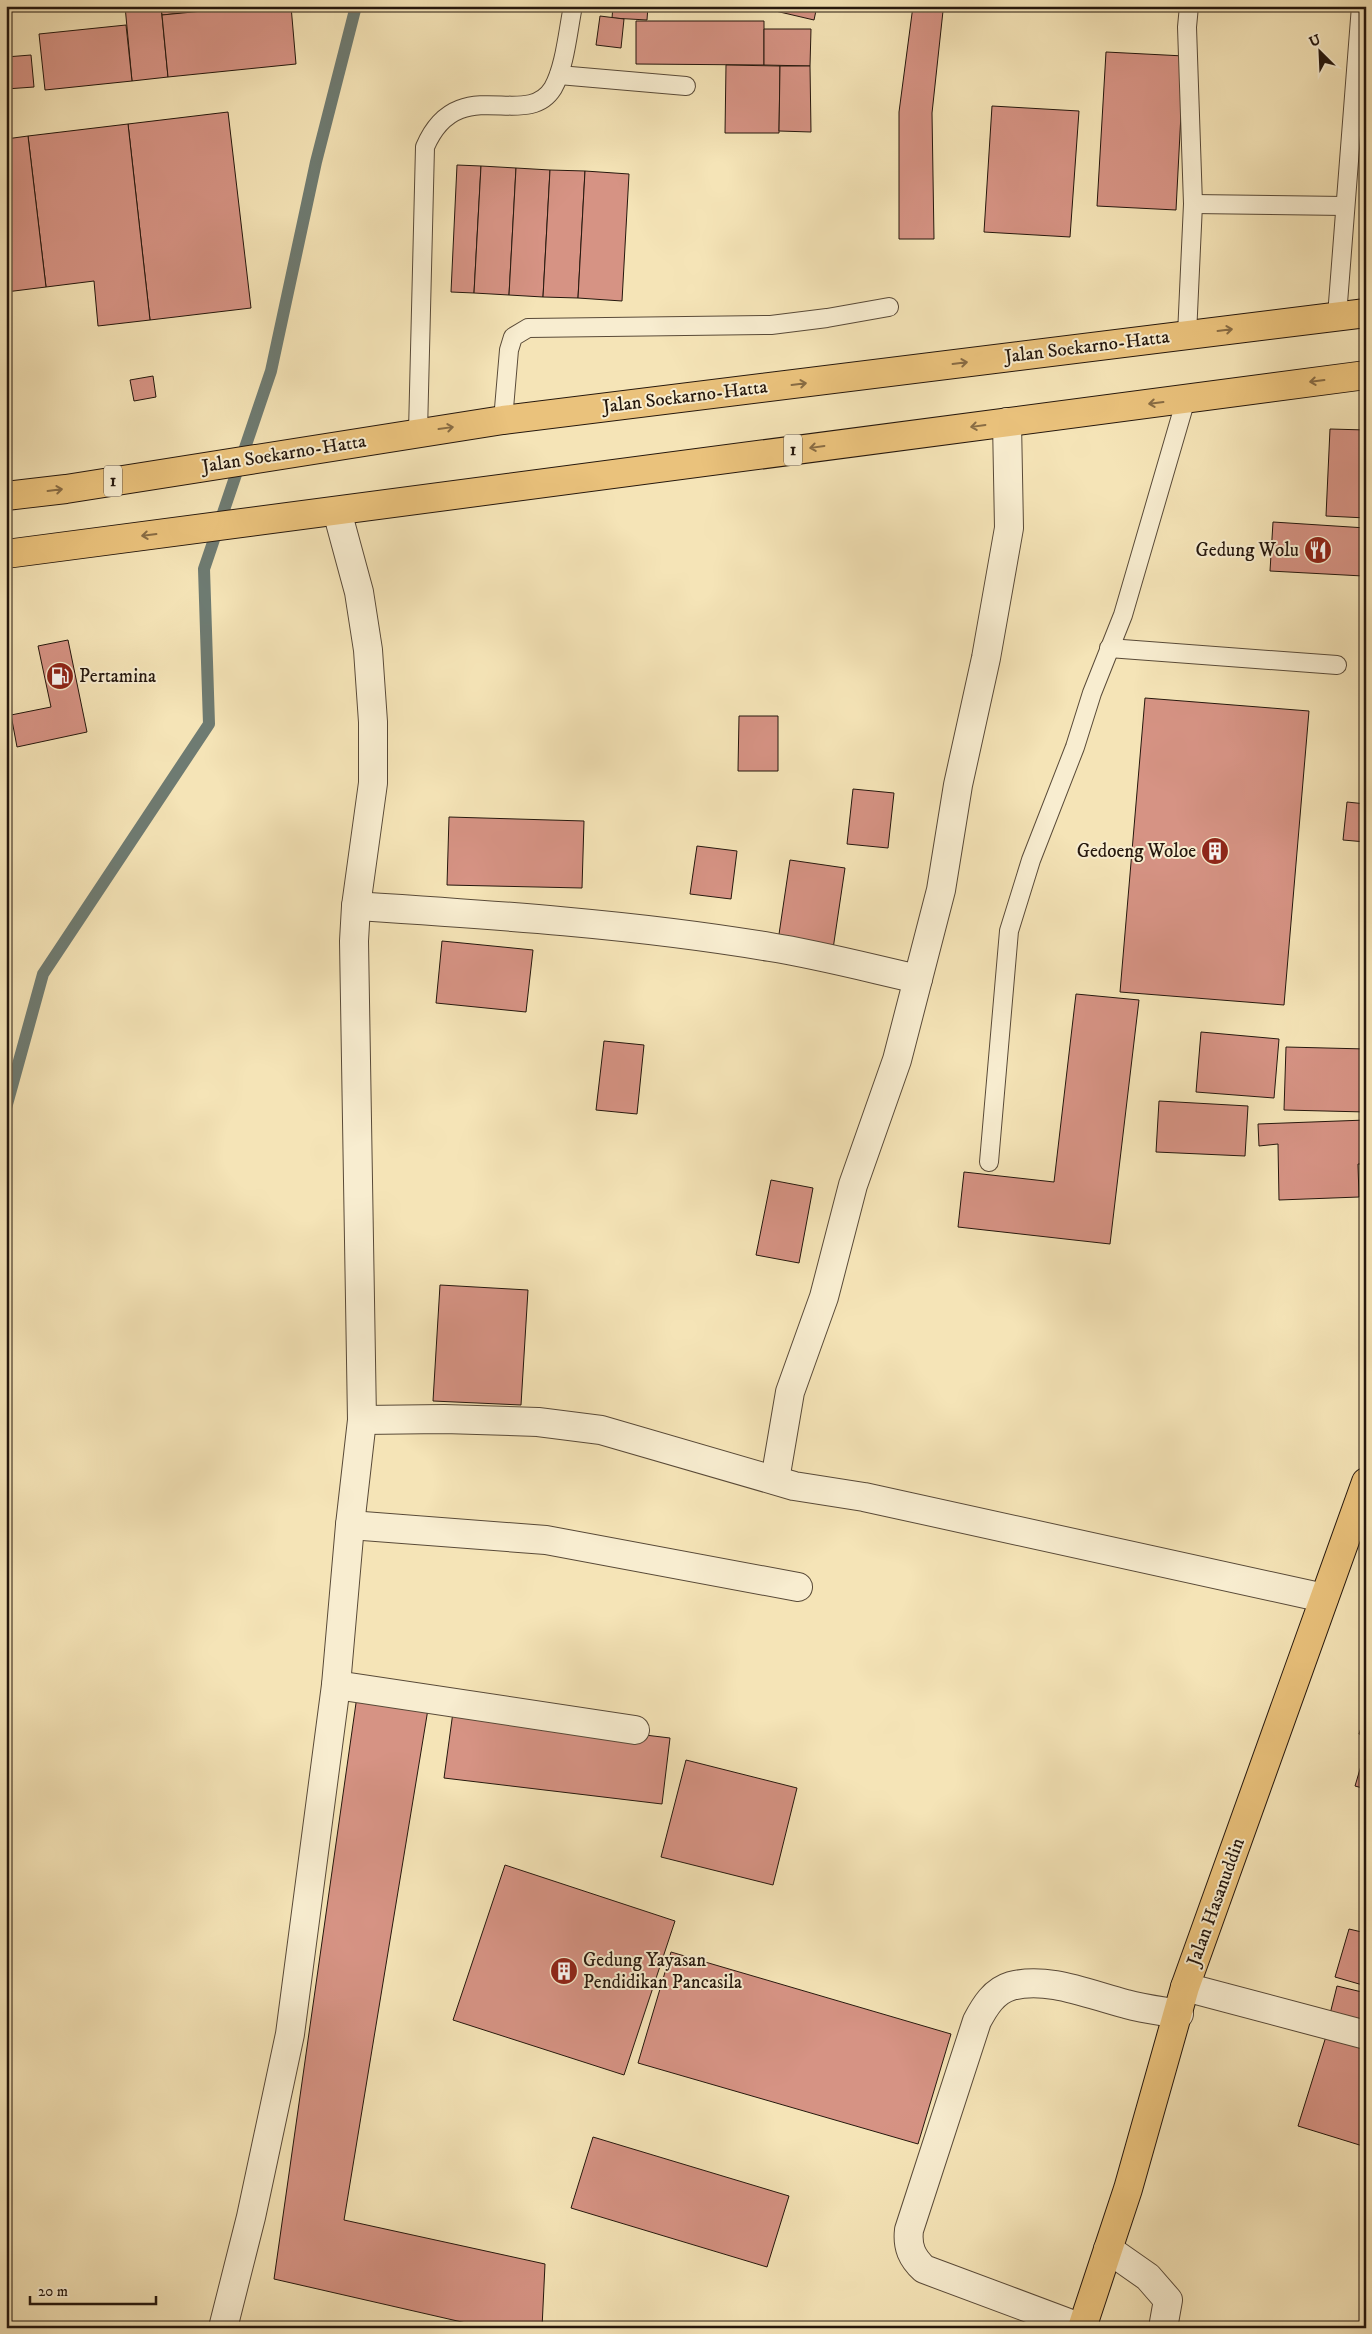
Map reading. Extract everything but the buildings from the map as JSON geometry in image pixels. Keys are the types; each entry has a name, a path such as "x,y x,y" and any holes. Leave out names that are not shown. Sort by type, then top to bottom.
{"main road":[{"name":"Jalan Soekarno-Hatta","path":"6,496 66,489 503,420 1366,313"},
{"name":"1","path":"6,554 1366,375"},
{"name":"Jalan Hasanuddin","path":"1082,2328 1108,2249 1179,2014 1185,1987 1366,1482"}],"street":[{"path":"775,1480 790,1392 824,1297 853,1185 896,1060 940,890 958,785 986,658 1009,528 1007,422"},
{"path":"223,2328 251,2217 290,2034 336,1684 350,1525 362,1420 354,941 356,906 373,783 373,722 368,650 359,592 337,511"},
{"path":"356,906 540,918 644,929 771,947 918,979"},
{"path":"362,1420 444,1419 538,1422 601,1430 794,1486 854,1495 963,1518 1324,1598"},
{"path":"350,1525 546,1540 798,1587"},
{"path":"336,1684 635,1730"},
{"path":"1082,2328 924,2269 912,2254 908,2242 909,2230 977,2021 986,2005 998,1992 1010,1986 1041,1982 1129,2005 1179,2014"},
{"path":"1185,1987 1366,2035"},
{"path":"1108,2249 1148,2278 1168,2300 1163,2328"}],"lane":[{"path":"418,432 425,147 438,124 450,114 470,105 531,105 548,95 558,75 573,6"},
{"path":"1187,335 1193,204 1187,27 1189,6"},
{"path":"1337,316 1361,6"},
{"path":"558,75 686,86"},
{"path":"1193,204 1345,206"},
{"path":"503,420 509,350 513,337 528,328 771,325 827,318 889,307"},
{"path":"989,1162 1009,931 1031,860 1075,747 1092,693 1123,614 1186,399"},
{"path":"1109,648 1337,665"}],"waterway":[{"path":"6,1108 43,974 209,724 204,569 271,371 316,162 356,6"}],"place":[{"name":"Gedung Wolu","path":"1318,550"},
{"name":"Pertamina","path":"60,676"},
{"name":"Gedoeng Woloe","path":"1215,851"},
{"name":"Gedung Yayasan Pendidikan Pancasila","path":"564,1971"}]}
